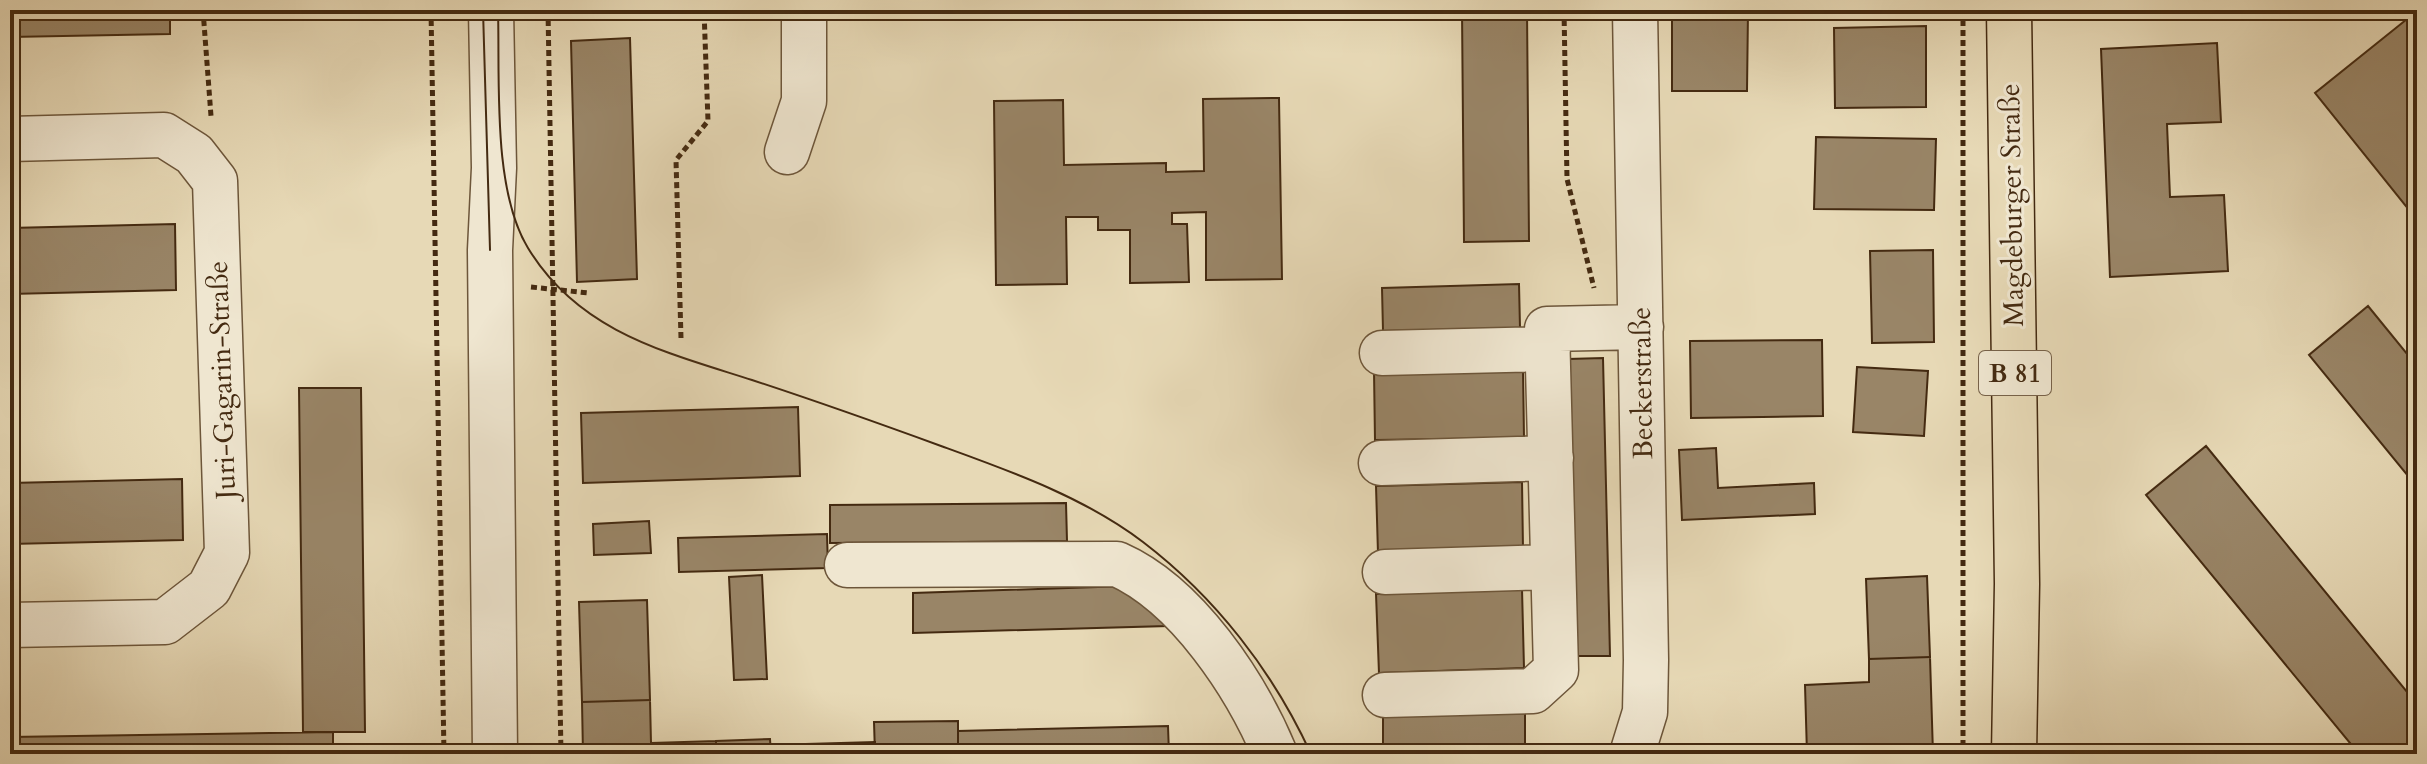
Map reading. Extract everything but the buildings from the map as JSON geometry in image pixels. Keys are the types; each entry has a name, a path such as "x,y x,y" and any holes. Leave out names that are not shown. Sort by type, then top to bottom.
{"main road":[{"name":"Magdeburger Straße","path":"2009,10 2017,584 2015,748"}],"street":[{"path":"491,10 495,754"},
{"path":"787,152 804,101 804,10"},
{"name":"Beckerstraße","path":"1632,754 1645,712 1646,660 1622,327 1635,10"},
{"name":"Juri-Gagarin-Straße","path":"10,139 164,135 194,154 215,181 227,553 209,588 165,622 10,625"},
{"path":"1385,695 1533,691 1556,670 1547,329 1622,327"},
{"path":"1382,353 1548,349"},
{"path":"1381,463 1551,458"},
{"path":"847,565 1117,564 1139,574 1173,603 1218,654 1264,727 1275,754"},
{"path":"1385,572 1553,567"}],"path":[{"path":"203,10 211,119"},
{"path":"431,10 444,754"},
{"path":"548,10 561,754"},
{"path":"681,338 676,160 708,121 704,10"},
{"path":"1564,10 1567,179 1622,327"},
{"path":"1963,10 1963,754"},
{"path":"490,267 553,288 589,293"}],"tram line":[{"path":"483,10 490,250"},
{"path":"498,10 500,133 508,196 516,224 528,248 549,277 572,300 598,319 656,348 993,465 1071,498 1120,526 1169,563 1218,611 1279,694 1311,754"}]}
